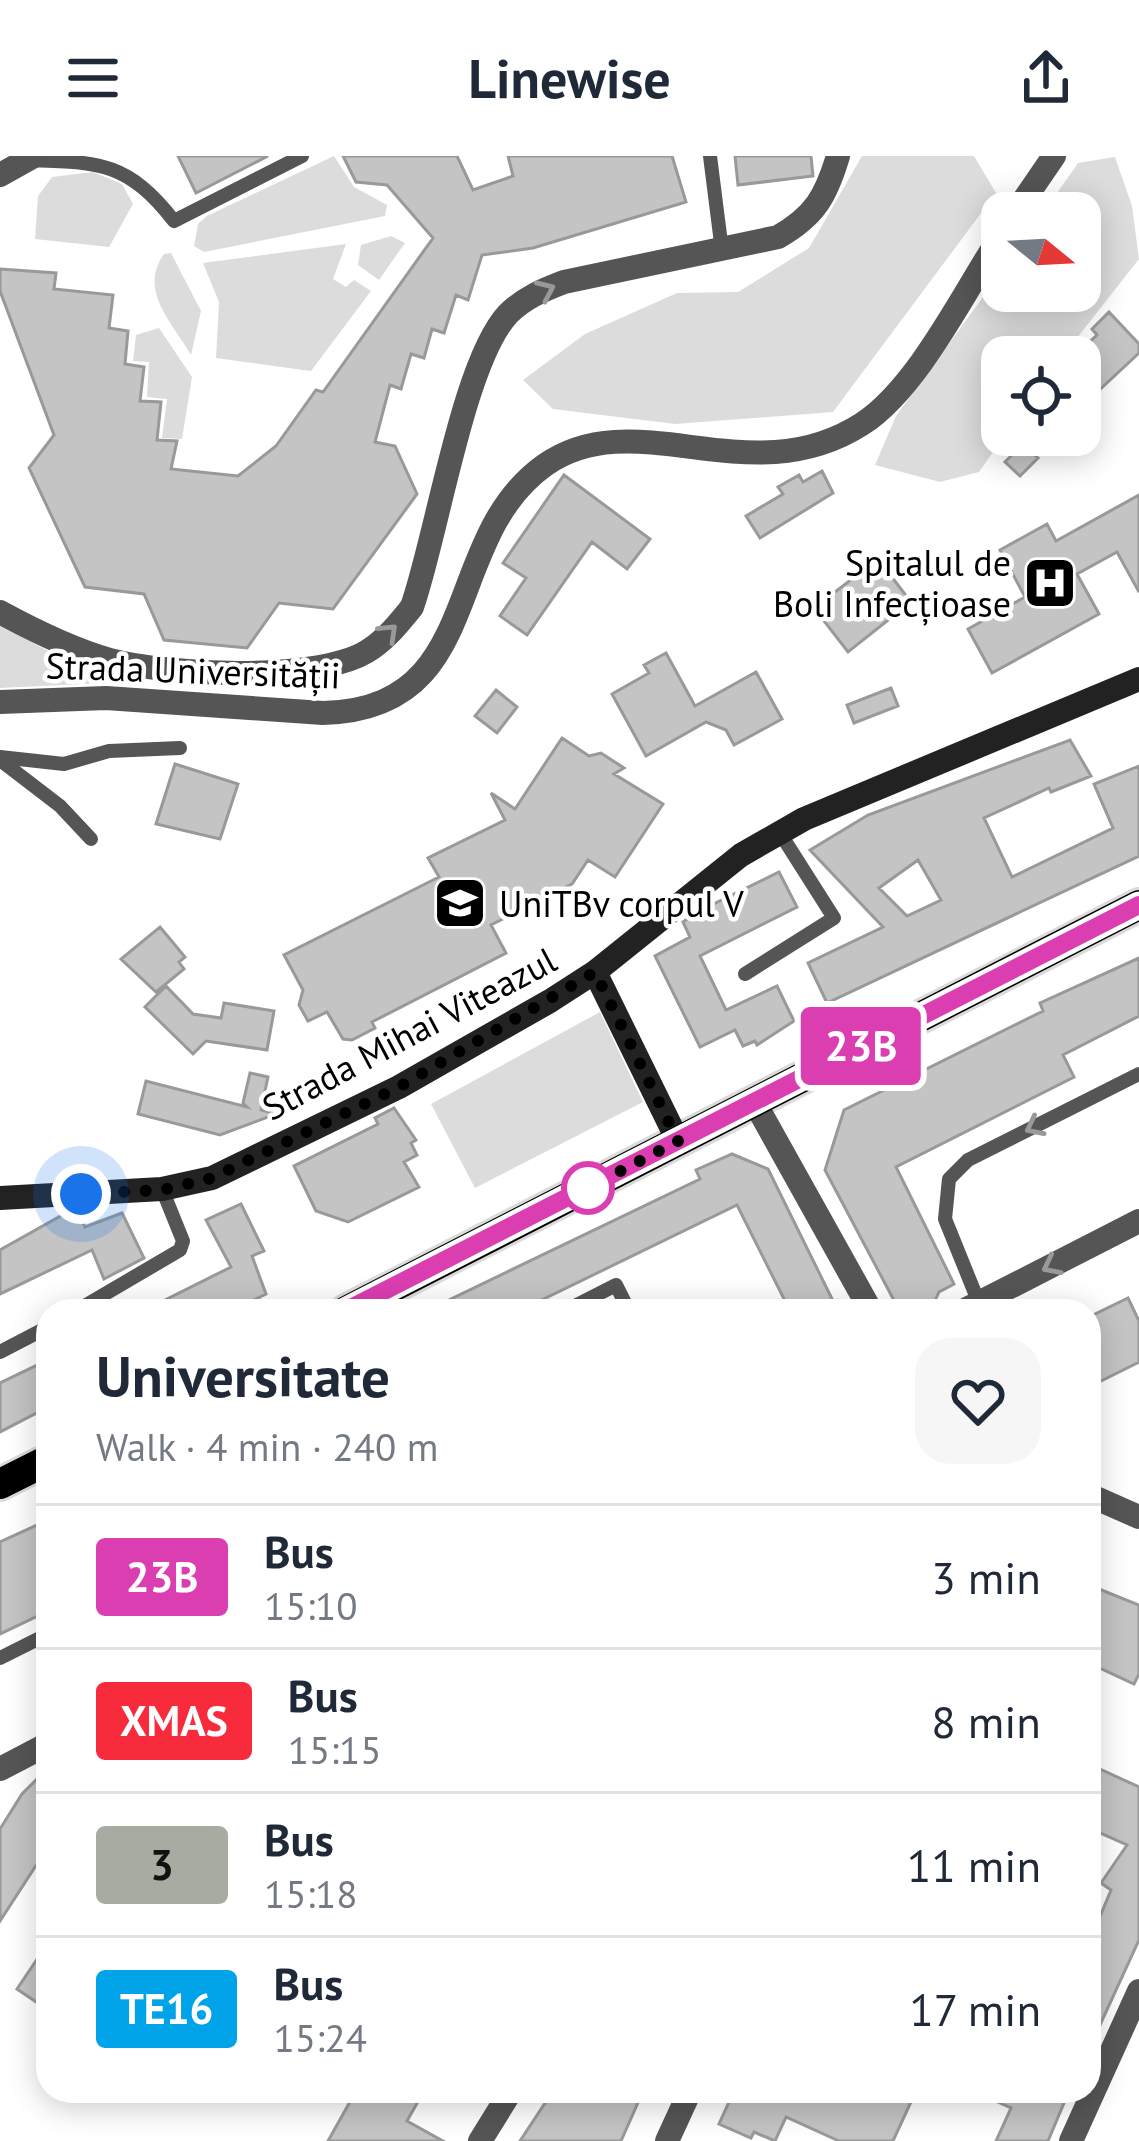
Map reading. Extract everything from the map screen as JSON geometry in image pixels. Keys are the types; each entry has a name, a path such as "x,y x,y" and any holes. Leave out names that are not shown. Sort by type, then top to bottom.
{"main road":[{"path":"374,1299 946,999 1139,905"},
{"path":"0,1484 36,1466"}],"street":[{"name":"Strada Universității","path":"0,611 60,643 114,661 263,673 336,665 365,652 391,633 412,607 473,385 487,344 506,316 531,295 564,282 778,237 806,221 826,196 838,156"},
{"path":"1030,192 1054,156"},
{"path":"0,175 31,158"},
{"name":"Strada Universității","path":"0,702 106,698 323,713 359,712 391,701 421,681 442,650 496,519 542,467 573,448 614,441 749,456 788,454 846,433 898,392 981,266"},
{"name":"Strada Mihai Viteazul","path":"0,1198 162,1190 212,1178 399,1087 595,972 686,895 779,833 865,790 1139,679"},
{"path":"595,972 678,1141"},
{"path":"755,1103 864,1299"},
{"path":"987,1299 1139,1221"},
{"path":"1101,1500 1139,1517"},
{"path":"0,1769 36,1750"},
{"path":"1101,2076 1139,1991"},
{"path":"480,2141 504,2103"},
{"path":"667,2141 684,2103"},
{"path":"1072,2141 1089,2103"}],"lane":[{"path":"31,158 98,163 119,170 154,196 174,221 302,156"},
{"path":"710,156 722,251"},
{"path":"0,758 64,764 109,751 180,748"},
{"path":"0,758 60,806 91,839"},
{"path":"745,974 834,918 779,833"},
{"path":"969,1299 946,1219 949,1179 968,1160 1139,1075"},
{"path":"96,1299 180,1250 183,1241 162,1190"},
{"path":"601,1299 616,1285 623,1299"},
{"path":"0,1352 36,1333"},
{"path":"0,1658 36,1640"}],"shaded area":[{"path":"334,156 354,187 387,205 385,216 204,252 194,246 198,224 207,216"},
{"path":"862,156 974,156 995,192 981,192 981,213 833,412 675,424 553,409 523,380 585,334 677,293 738,292 809,248"},
{"path":"1115,157 1132,206 1139,259 1101,307 1101,192 1058,192 1078,163"},
{"path":"93,172 122,184 133,204 109,247 35,239 38,196 52,177"},
{"path":"391,236 405,243 379,280 358,265 361,245"},
{"path":"346,244 333,279 346,287 354,280 371,291 311,371 216,358 219,302 203,263"},
{"path":"171,253 201,311 191,355 156,294 157,268 164,254"},
{"path":"981,300 981,312 1097,312 1078,336 981,336 981,456 990,456 979,472 940,482 875,465 896,416"},
{"path":"159,328 192,377 182,439 162,438 167,399 147,397 149,362 133,361 136,335"},
{"path":"0,624 50,652 124,682 0,688"},
{"path":"600,1012 643,1102 475,1188 431,1104"}],"building":[{"path":"178,156 268,156 196,193"},
{"path":"343,156 457,156 473,190 513,176 508,156 672,156 686,202 533,248 482,255 468,300 456,295 444,333 432,329 424,358 411,354 401,389 390,385 375,442 395,446 417,494 333,609 279,603 247,648 164,640 144,594 85,587 29,468 54,435 0,291 0,269 56,273 54,289 113,295 109,328 128,331 125,364 144,367 140,401 161,402 157,440 177,441 171,469 238,476 276,446 316,390 323,392 433,238 387,185 356,182"},
{"path":"735,156 811,156 813,176 738,185"},
{"path":"1109,312 1139,344 1139,353 1101,388 1101,336 1092,329"},
{"path":"1011,456 1038,458 1020,476 1005,462"},
{"path":"822,471 833,493 760,538 746,516 783,494 778,487 799,475 803,482"},
{"path":"564,475 650,539 627,569 592,542 527,635 500,616 526,578 503,563"},
{"name":"Spitalul de Boli Infecțioase","path":"1139,495 1139,592 1117,552 1077,574 1099,614 992,673 968,629 1025,597 1000,550 1047,524 1056,541"},
{"path":"878,559 911,602 848,652 814,608"},
{"path":"666,653 695,706 756,672 782,719 734,745 726,730 706,722 646,756 612,694 649,673 644,665"},
{"path":"891,688 898,706 854,723 847,705"},
{"path":"496,690 517,707 497,733 475,716"},
{"name":"UniTBv corpul V","path":"562,738 589,756 601,753 624,768 614,774 663,804 615,877 588,860 572,884 491,925 506,953 372,1022 375,1028 352,1040 343,1039 327,1012 308,1021 299,1005 303,990 284,955 439,877 428,858 505,820 491,793 515,809"},
{"path":"1070,740 1091,776 1051,792 1049,788 984,818 1012,877 1113,828 1094,784 1139,766 1139,856 827,1003 808,963 883,927 810,850 868,815","holes":["918,860 941,900 907,916 879,888"]},
{"path":"175,764 238,784 220,839 156,824"},
{"path":"779,872 797,907 700,956 726,1010 777,986 794,1021 757,1045 755,1041 743,1046 735,1030 700,1047 655,956 690,937 683,922 695,913"},
{"path":"160,927 185,957 179,962 184,969 156,992 121,959"},
{"path":"1139,958 1139,1016 1063,1055 1074,1077 896,1167 954,1284 936,1299 893,1299 825,1170 844,1110 1043,1011 1040,1003"},
{"path":"166,986 193,1014 221,1018 224,1003 274,1011 267,1050 206,1041 193,1054 145,1007"},
{"path":"250,1073 268,1077 261,1110 276,1114 220,1135 138,1114 146,1081 247,1107 243,1103"},
{"path":"394,1108 416,1140 411,1143 417,1155 404,1162 419,1187 348,1222 316,1211 294,1166 378,1124 375,1118"},
{"path":"732,1154 768,1169 832,1299 784,1299 737,1205 544,1299 451,1299 700,1179 696,1170"},
{"path":"241,1204 264,1251 252,1256 266,1294 256,1299 167,1299 231,1267 206,1220"},
{"path":"66,1213 68,1218 79,1213 85,1227 122,1213 144,1258 104,1279 92,1250 0,1294 0,1250"},
{"path":"1128,1298 1139,1321 1139,1362 1101,1381 1101,1311"},
{"path":"36,1366 36,1413 0,1432 0,1383"},
{"path":"36,1526 36,1617 0,1634 0,1542"},
{"path":"1101,1590 1139,1605 1139,1674 1134,1684 1101,1669"},
{"path":"1101,1770 1139,1787 1139,1940 1101,2023 1101,1914 1111,1890 1101,1883 1127,1845 1101,1833"},
{"path":"36,1780 36,1866 0,1921 0,1829"},
{"path":"36,1961 36,2002 17,1989"},
{"path":"349,2103 417,2103 407,2121 443,2141 328,2141"},
{"path":"545,2103 638,2103 621,2141 520,2141"},
{"path":"729,2103 910,2103 893,2141 839,2141 786,2117 775,2141 754,2132 751,2138 719,2124"},
{"path":"1000,2103 1064,2103 1048,2141 996,2141 1011,2108"}],"bus line":[{"name":"23B","path":"369,1299 755,1103 946,999 1139,905"}],"place":[{"name":"Spitalul de Boli Infecțioase","path":"1050,583"},
{"name":"UniTBv corpul V","path":"460,903"}],"route":[{"path":"81,1194 162,1190 212,1178 399,1087 595,972 678,1141 588,1188"}]}
